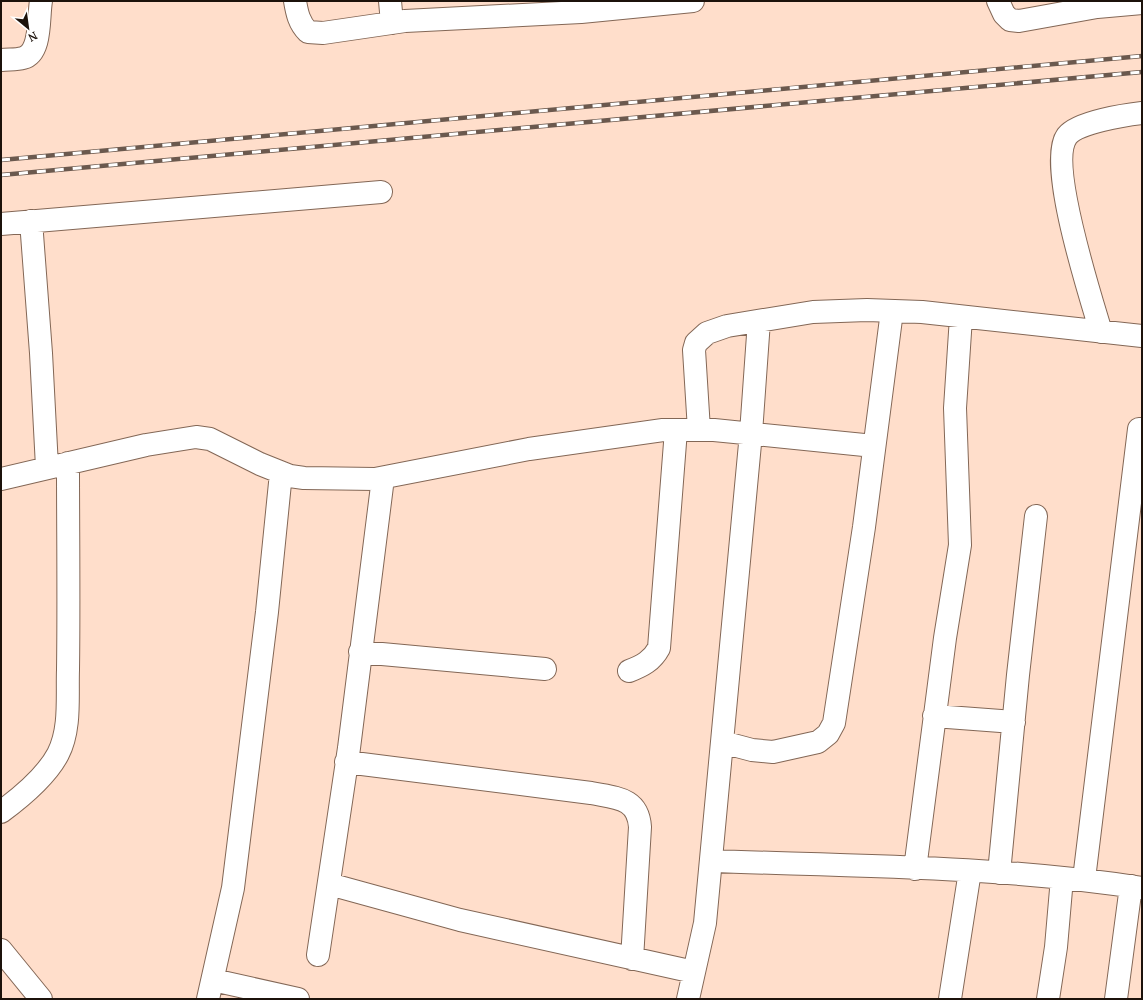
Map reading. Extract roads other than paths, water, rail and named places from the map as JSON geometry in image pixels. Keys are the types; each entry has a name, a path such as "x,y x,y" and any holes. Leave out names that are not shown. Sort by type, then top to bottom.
{"street":[{"path":"1,60 24,58 32,53 36,46 41,1"},
{"path":"295,1 298,17 302,26 308,32 323,32 405,21 564,7 693,1"},
{"path":"390,1 392,23"},
{"path":"998,1 1004,14 1010,20 1038,18 1097,7 1142,3"},
{"path":"1102,332 1084,278 1076,243 1062,170 1062,149 1068,136 1080,128 1100,120 1142,113"},
{"path":"1,224 381,192"},
{"path":"31,221 41,354 47,467"},
{"path":"699,430 694,350 696,343 707,333 727,326 813,312 892,311 1142,336"},
{"path":"722,742 752,750 772,752 818,742 828,734 834,723 892,311"},
{"path":"915,869 934,716 960,545 955,408 961,317"},
{"path":"688,999 705,923 751,434 759,321"},
{"path":"1084,879 1139,429"},
{"path":"1,479 68,462 146,445 196,437 210,439 281,473 304,478 383,478 529,449 663,430 699,430 874,446"},
{"path":"628,671 640,667 654,658 659,648 676,430"},
{"path":"1,812 17,800 45,772 58,754 66,727 69,626 68,462"},
{"path":"281,473 267,612 233,888 211,990 298,999"},
{"path":"318,955 346,762 383,478"},
{"path":"1000,873 1014,722 1036,516"},
{"path":"360,652 545,669"},
{"path":"934,716 1014,722"},
{"path":"346,762 591,793 618,799 631,804 636,810 640,827 632,959"},
{"path":"711,861 970,871 1084,879 1136,887 1116,999"},
{"path":"950,999 970,871"},
{"path":"1048,999 1056,948 1062,878"},
{"path":"329,884 460,920 694,972"},
{"path":"1,950 41,999"}],"railway":[{"path":"1,160 1142,56"},
{"path":"1,175 1142,72"}]}
